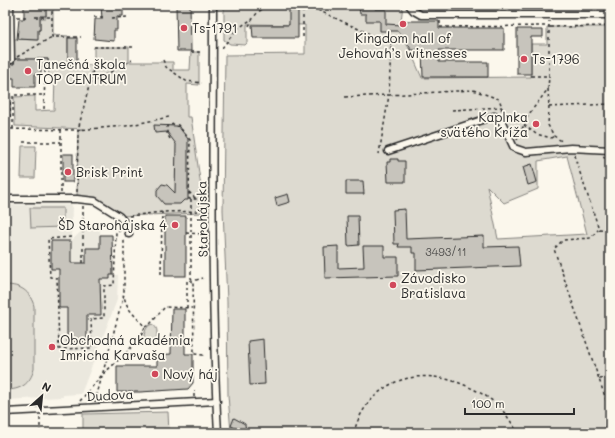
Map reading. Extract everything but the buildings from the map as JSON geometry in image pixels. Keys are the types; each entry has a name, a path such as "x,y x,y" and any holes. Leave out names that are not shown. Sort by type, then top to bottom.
{"street":[{"path":"10,5 11,60"},
{"name":"Starohájska","path":"213,5 212,202 215,365 218,433"},
{"path":"409,5 418,14 610,15"},
{"path":"388,151 494,116 500,118 514,148 526,152 571,148 610,150"},
{"path":"5,199 80,199 95,201 119,216 126,224 129,234"},
{"name":"Dudova","path":"5,412 217,401"}],"path":[{"path":"52,5 52,37"},
{"path":"222,48 237,29 252,19 260,10 272,5"},
{"path":"303,5 303,37"},
{"path":"307,5 391,44 389,95 379,154"},
{"path":"440,15 440,27 610,26"},
{"path":"549,15 548,89 550,108 548,125 554,136 571,148 599,229"},
{"path":"15,17 29,17"},
{"path":"36,17 52,17"},
{"path":"94,18 106,17"},
{"path":"112,18 129,17"},
{"path":"249,26 252,19"},
{"path":"11,60 52,37 82,37"},
{"path":"94,47 133,47"},
{"path":"191,52 202,52"},
{"path":"89,84 132,60"},
{"path":"163,60 166,67 186,81 202,83"},
{"path":"83,263 78,130 94,66"},
{"path":"44,109 45,70"},
{"path":"532,76 549,76"},
{"path":"5,78 5,129 78,130 126,126 169,117"},
{"path":"10,78 10,121"},
{"path":"514,148 529,114 548,89"},
{"path":"345,97 473,90 499,99 502,107 452,110"},
{"path":"13,129 13,95 44,95"},
{"path":"550,108 610,104"},
{"path":"5,121 13,121"},
{"path":"170,139 167,133 167,126 174,124 178,125 190,140 189,200 191,199 191,278 193,281 194,354 204,355"},
{"path":"524,125 536,134 551,138 554,136"},
{"path":"61,129 61,195"},
{"path":"24,142 61,142"},
{"path":"599,150 610,166"},
{"path":"189,192 196,199"},
{"path":"191,199 202,199"},
{"path":"119,216 162,212 202,211"},
{"path":"161,274 162,212"},
{"path":"71,237 48,239 50,277 57,278 60,350 92,348 91,319 104,318 104,286 114,285 116,232 121,229 124,238 125,300 128,308 144,327"},
{"path":"599,229 610,230"},
{"path":"599,229 590,238 563,240 554,249 610,411"},
{"path":"186,233 202,234"},
{"path":"187,308 187,281 203,278"},
{"path":"95,402 124,294"},
{"path":"78,402 102,375 140,338 144,327 151,323 165,307 193,308"},
{"path":"354,433 356,424 364,408 377,394 393,383 420,376 442,378 454,381 477,391 495,403 502,410 518,433"},
{"path":"599,379 610,378"},
{"path":"194,390 194,397"},
{"path":"40,410 40,433"}],"shaded area":[{"path":"47,5 53,5 53,35 68,36 68,65 94,65 94,47 129,47 129,62 173,62 173,70 190,70 191,52 199,52 199,85 187,84 187,117 191,117 202,194 202,213 119,216 95,201 77,199 78,130 84,129 15,126 14,97 35,96 35,111 54,110 55,77 49,77 48,59 14,59 14,39 37,40 38,30 40,30 40,18 46,18"},
{"path":"224,5 403,5 401,34 410,50 422,78 531,77 531,44 547,44 547,27 610,27 610,433 231,433 228,395 227,301 223,210 225,55 305,54 305,25 247,24 247,43 245,45 230,44 224,40","holes":["567,156 587,234 498,239 487,186 504,203 538,189 538,161"]},
{"path":"22,146 36,146 35,178 21,178"},
{"name":"Obchodná akadémia Imricha Karvaša","path":"5,205 72,205 71,241 86,227 100,227 100,235 112,235 113,275 118,275 117,300 81,394 63,395 63,397 5,400"},
{"path":"30,208 63,208 63,227 31,228"},
{"path":"5,285 16,286 24,290 30,296 34,306 34,369 30,379 24,385 11,390 5,390"},
{"path":"152,324 157,329 156,337 154,341 148,343 144,338 145,333 148,326"},
{"path":"168,412 169,433 83,433 83,414"}],"place":[{"name":"Kingdom hall of Jehovah’s witnesses","path":"403,24"},
{"name":"Ts-1791","path":"184,28"},
{"name":"Ts-1796","path":"524,59"},
{"name":"Tanečná škola TOP CENTRUM","path":"28,71"},
{"name":"Kaplnka svätého Kríža","path":"536,124"},
{"name":"Brisk Print","path":"68,172"},
{"name":"ŠD Starohájska 4","path":"175,225"},
{"name":"Závodisko Bratislava","path":"393,285"},
{"name":"Obchodná akadémia Imricha Karvaša","path":"52,347"},
{"name":"Nový háj","path":"155,374"}]}
